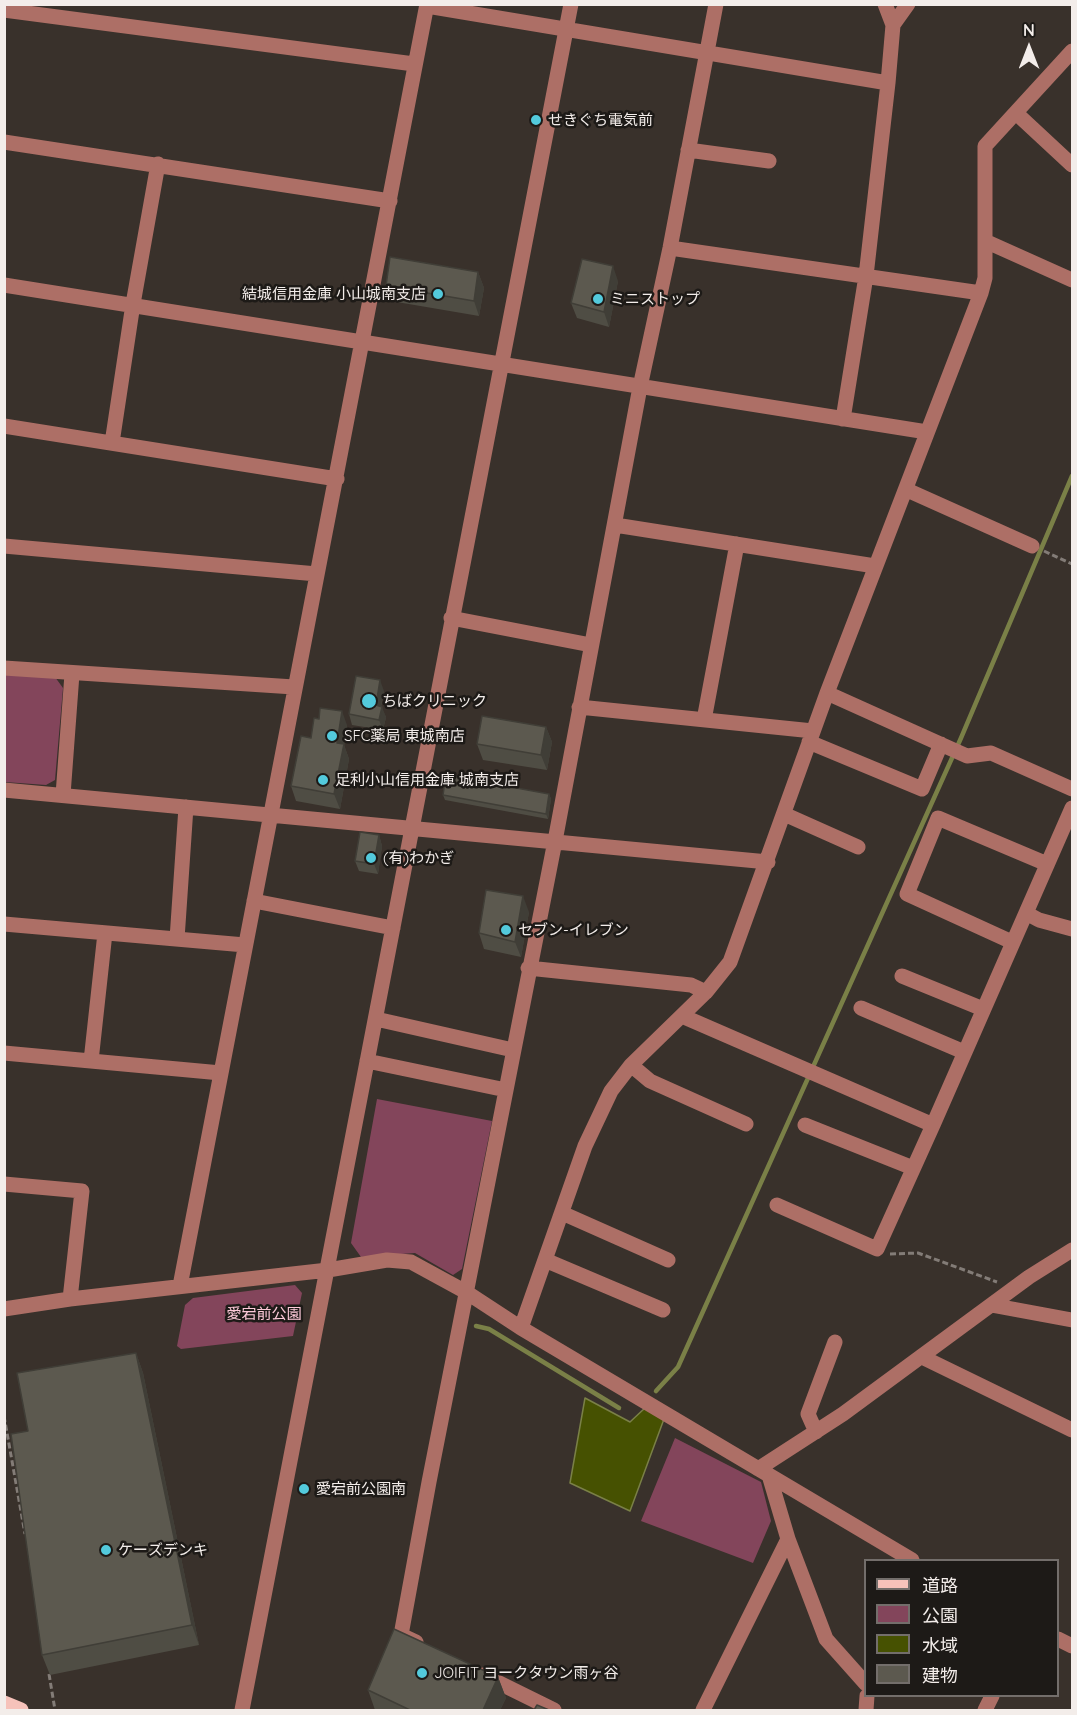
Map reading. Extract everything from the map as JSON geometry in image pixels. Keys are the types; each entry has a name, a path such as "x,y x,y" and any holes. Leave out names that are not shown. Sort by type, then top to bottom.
{"main road":[{"path":"4,1702 21,1710"}],"street":[{"path":"242,1710 571,4"},
{"path":"432,1650 401,1635 528,968 555,841 640,387 670,248 716,4"},
{"path":"843,419 866,276 888,83 893,25 885,4"},
{"path":"893,25 908,4"},
{"path":"180,1286 427,5 566,31 888,83"},
{"path":"4,9 82,12 414,64"},
{"path":"521,1328 585,1146 611,1091 631,1065 706,992 730,962 768,862 827,693 981,293 985,278 985,146 1072,51"},
{"path":"1016,113 1072,165"},
{"path":"4,142 390,201"},
{"path":"688,150 769,161"},
{"path":"112,443 133,304 158,164"},
{"path":"985,241 1072,280"},
{"path":"670,248 981,293"},
{"path":"4,285 927,432"},
{"path":"4,426 337,478"},
{"path":"907,490 1038,549"},
{"path":"615,525 875,566"},
{"path":"704,720 737,544"},
{"path":"4,546 317,573"},
{"path":"451,618 591,645"},
{"path":"4,668 294,687"},
{"path":"63,795 72,674"},
{"path":"827,693 967,756 991,753 1072,789"},
{"path":"579,707 704,720 811,737 922,789 941,744"},
{"path":"4,790 768,862"},
{"path":"177,939 186,807"},
{"path":"777,1204 877,1249 1072,808"},
{"path":"784,814 858,847"},
{"path":"1012,942 907,894 938,818 1047,864"},
{"path":"254,901 393,928"},
{"path":"1026,913 1039,920 1072,929"},
{"path":"4,924 245,945"},
{"path":"91,1061 105,933"},
{"path":"528,968 691,985 706,992"},
{"path":"902,976 983,1009"},
{"path":"861,1008 964,1053"},
{"path":"682,1016 933,1125"},
{"path":"376,1019 513,1050"},
{"path":"4,1053 220,1073"},
{"path":"367,1061 506,1090"},
{"path":"631,1065 650,1081 746,1124"},
{"path":"805,1125 913,1168"},
{"path":"4,1184 82,1191 70,1299"},
{"path":"562,1213 668,1260"},
{"path":"764,1472 991,1305 1072,1250"},
{"path":"4,1310 70,1299 328,1270 399,1259 424,1267 521,1328 910,1559"},
{"path":"545,1260 663,1310"},
{"path":"991,1305 1072,1320"},
{"path":"816,1432 808,1414 835,1341"},
{"path":"922,1357 1072,1430"},
{"path":"764,1472 826,1639 864,1682"},
{"path":"703,1710 788,1539"},
{"path":"473,1670 554,1710"}],"path":[{"path":"1038,549 1072,564"},
{"path":"877,1249 890,1255 918,1252 1014,1289"},
{"path":"4,1416 27,1545"},
{"path":"48,1664 55,1710"}],"green space":[{"path":"4,674 55,677 63,688 55,780 46,785 5,782"},
{"path":"377,1099 492,1121 462,1269 453,1275 415,1253 361,1257 351,1243"},
{"name":"愛宕前公園","path":"295,1285 302,1293 293,1336 181,1349 177,1346 185,1305 193,1298"},
{"path":"675,1438 761,1482 771,1521 753,1563 641,1521"}],"water":[{"path":"585,1398 630,1422 646,1407 664,1419 630,1511 570,1483"}],"building":[{"path":"390,257 478,272 474,301 386,286"},
{"path":"582,259 613,266 604,312 571,303"},
{"path":"356,676 380,680 376,705 382,707 379,720 349,714"},
{"path":"320,708 342,711 337,743 344,744 334,794 291,786 301,736 311,738 314,718 319,719"},
{"path":"482,716 546,727 541,755 477,744"},
{"path":"446,775 549,794 546,814 443,795"},
{"path":"360,832 379,835 374,864 355,861"},
{"path":"486,890 523,896 515,942 479,933"},
{"name":"ケーズデンキ","path":"136,1353 192,1625 42,1655 11,1434 28,1431 17,1373"},
{"name":"JOIFIT ヨークタウン雨ヶ谷","path":"394,1629 498,1677 483,1710 410,1710 368,1690"},
{"path":"537,1705 549,1710 534,1710"}],"waterway":[{"path":"656,1391 678,1367 961,738 1072,476"},
{"path":"476,1326 489,1329 619,1408"}],"place":[{"name":"せきぐち電気前","path":"536,120"},
{"name":"結城信用金庫 小山城南支店","path":"438,294"},
{"name":"ミニストップ","path":"598,299"},
{"name":"ちばクリニック","path":"369,701"},
{"name":"SFC薬局 東城南店","path":"332,736"},
{"name":"足利小山信用金庫 城南支店","path":"323,780"},
{"name":"(有)わかぎ","path":"371,858"},
{"name":"セブン-イレブン","path":"506,930"},
{"name":"愛宕前公園南","path":"304,1489"},
{"name":"ケーズデンキ","path":"106,1550"},
{"name":"JOIFIT ヨークタウン雨ヶ谷","path":"422,1673"}]}
